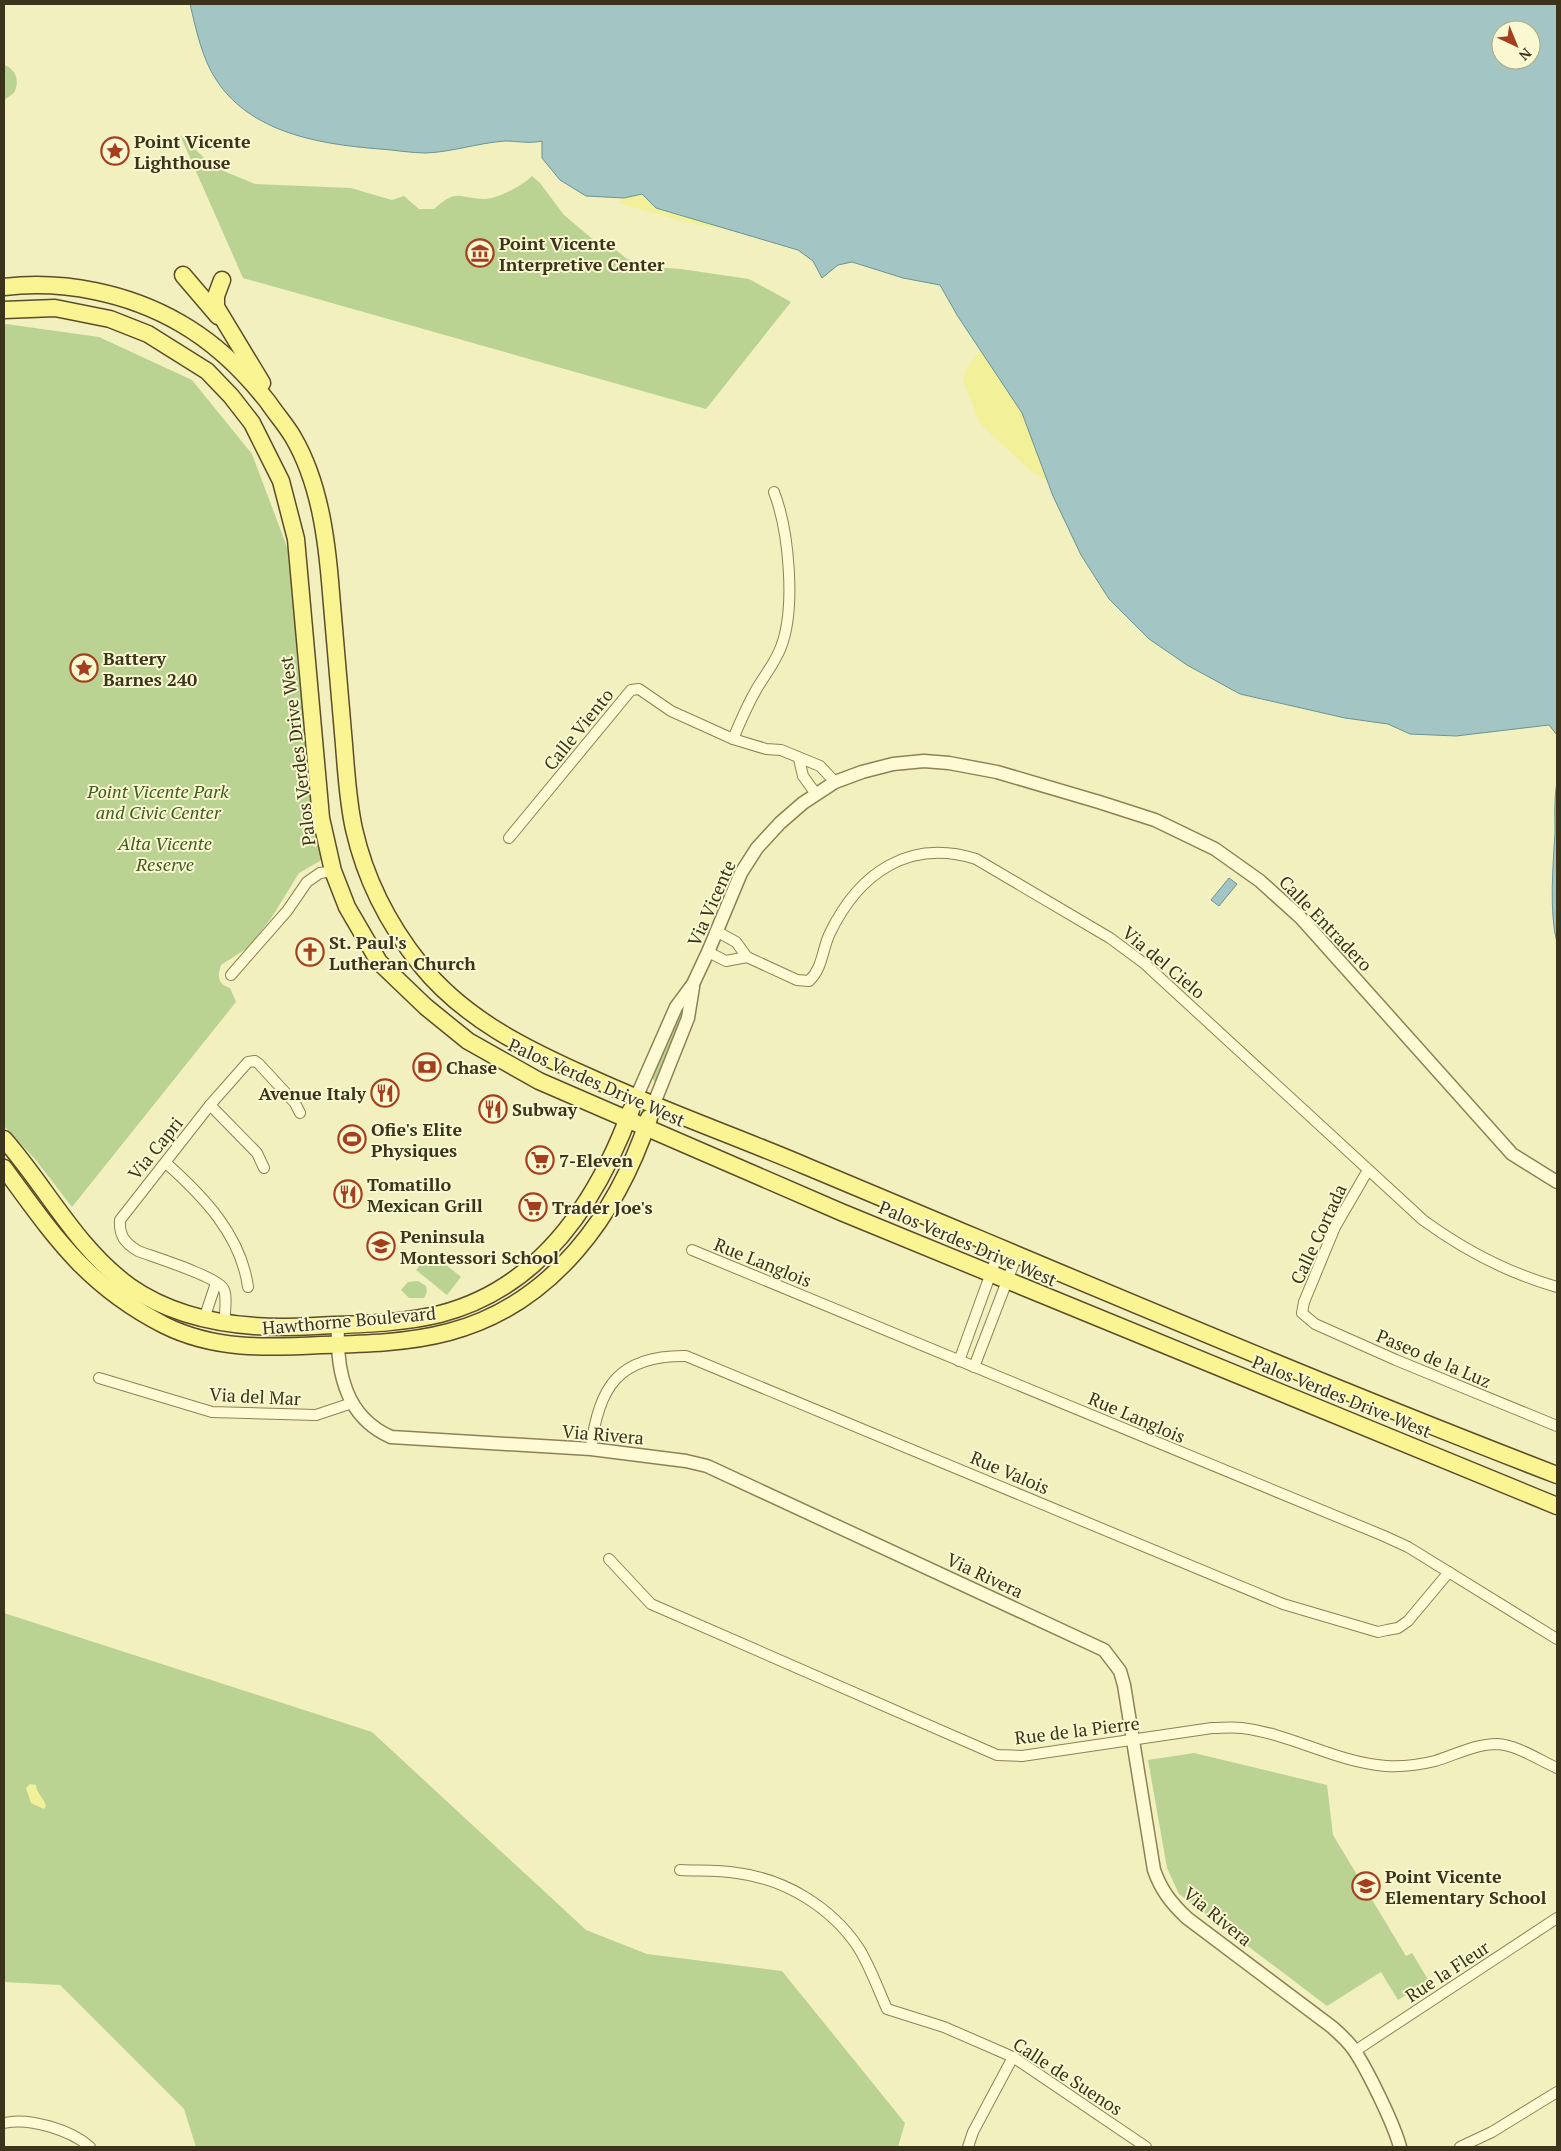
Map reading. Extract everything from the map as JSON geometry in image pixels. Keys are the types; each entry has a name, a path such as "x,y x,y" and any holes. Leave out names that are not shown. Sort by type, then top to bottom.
{"main road":[{"path":"183,275 224,324"},
{"path":"222,280 216,296 216,307 224,324 294,438"},
{"path":"4,310 50,300 56,296 57,286"},
{"name":"Palos Verdes Drive West","path":"4,288 57,286 96,291 138,302 200,334 250,379 294,438 309,474 321,517 328,555 349,804 357,841 376,894 422,967 442,988 480,1021 533,1052 653,1106 802,1164 1000,1248 1457,1436 1557,1475"},
{"name":"Palos Verdes Drive West","path":"4,310 55,308 110,319 148,334 207,371 231,396 252,423 277,473 296,539 321,818 333,871 347,907 379,962 426,1007 468,1041 539,1081 646,1128 999,1278 1557,1506"},
{"name":"Hawthorne Boulevard","path":"4,1139 82,1244 130,1286 160,1303 186,1314 217,1317 277,1329 397,1322 441,1314 478,1300 498,1290 531,1267 567,1231 598,1184 628,1120 636,1098"},
{"name":"Hawthorne Boulevard","path":"4,1168 64,1248 84,1270 111,1294 165,1325 226,1346 258,1348 337,1345 438,1335 487,1318 516,1302 547,1281 572,1256 611,1204 646,1128 653,1106"},
{"path":"438,1335 448,1324 491,1305 498,1298 498,1290"},
{"path":"165,1325 185,1330 217,1317"}],"street":[{"path":"733,739 747,706 781,647 785,631 790,594 788,568 780,507 774,492"},
{"name":"Calle Viento","path":"509,838 631,690 639,689 671,711 733,739 766,749 781,750 820,766 835,782"},
{"path":"799,759 803,776 816,794"},
{"name":"Calle Entradero","path":"835,782 893,764 924,761 949,763 997,772 1155,820 1215,849 1260,881 1301,918 1512,1154 1557,1182"},
{"name":"Via Vicente","path":"636,1098 676,1007 693,984 708,952 741,873 757,848 780,823 816,794 835,782"},
{"name":"Via del Cielo","path":"716,931 736,942 747,957 797,980 809,981 817,973 829,935 850,898 875,874 890,864 907,857 939,852 956,852 976,859 1110,938 1145,964 1423,1220 1453,1242 1502,1267 1557,1287"},
{"path":"231,974 287,911 306,882 320,873 333,871"},
{"path":"708,952 726,961 747,957"},
{"name":"Via Vicente","path":"653,1106 688,1018 693,984"},
{"name":"Via Capri","path":"216,1283 138,1251 128,1245 119,1230 120,1220 210,1105 248,1062 255,1061 295,1103 300,1113"},
{"path":"210,1105 257,1154 264,1168"},
{"path":"166,1163 198,1191 219,1218 246,1272 248,1287"},
{"name":"Calle Cortada","path":"1302,1313 1304,1302 1335,1227 1368,1170"},
{"path":"974,1367 999,1278 1000,1248"},
{"name":"Rue Langlois","path":"692,1250 1384,1536 1408,1547 1557,1639"},
{"path":"959,1360 999,1278 1017,1255"},
{"path":"216,1283 223,1288 225,1294 217,1317"},
{"path":"216,1283 217,1317"},
{"name":"Paseo de la Luz","path":"1302,1313 1315,1324 1396,1360 1557,1426"},
{"name":"Via Rivera","path":"338,1325 337,1345 342,1379 352,1404 377,1431 391,1437 591,1449 686,1461 707,1466 1104,1650 1120,1671 1154,1870 1160,1887 1171,1903 1187,1918 1332,2027 1355,2051 1400,2147"},
{"name":"Rue Valois","path":"591,1449 599,1404 618,1377 643,1361 661,1355 686,1356 1283,1604 1378,1632 1398,1628 1408,1621 1449,1572"},
{"name":"Via del Mar","path":"99,1378 212,1412 316,1416 352,1404"},
{"name":"Rue de la Pierre","path":"609,1559 651,1604 997,1755 1022,1756 1212,1728 1242,1728 1266,1733 1348,1760 1388,1766 1407,1766 1434,1761 1482,1745 1499,1744 1516,1749 1557,1768"},
{"name":"Calle de Suenos","path":"680,1870 738,1873 785,1885 812,1901 836,1921 858,1947 887,2010 944,2027 1012,2057 1142,2146"},
{"name":"Rue la Fleur","path":"1355,2051 1557,1918"},
{"path":"968,2147 973,2132 1012,2057"},
{"path":"1460,2147 1492,2132 1557,2092"},
{"path":"4,2122 26,2122 69,2132 90,2147"}],"green space":[{"path":"4,65 14,72 17,84 14,93 4,100"},
{"path":"180,135 214,167 255,184 351,188 392,200 404,196 419,209 434,209 453,196 489,199 502,195 532,176 540,183 564,215 596,242 616,250 627,259 650,267 681,269 749,279 791,302 706,409 243,278"},
{"name":"Alta Vicente Reserve","path":"4,325 99,337 192,380 252,454 290,555 323,856 320,861 299,873 272,917 249,947 221,965 220,980 230,988 236,1002 72,1207 35,1159 4,1126"},
{"path":"689,1000 657,1082 654,1081 652,1077 686,1001"},
{"path":"430,1252 461,1277 447,1295 416,1270"},
{"path":"418,1281 426,1286 427,1292 424,1298 409,1298 401,1290 408,1282"},
{"path":"4,1613 372,1732 586,1930 647,1954 782,1971 905,2123 898,2147 196,2147 184,2109 60,1985 4,1982"},
{"path":"1194,1753 1327,1785 1333,1835 1406,1956 1412,1953 1429,1981 1398,2000 1381,1972 1327,2006 1179,1894 1167,1868 1148,1760"}],"sand":[{"path":"642,194 656,208 740,232 685,222 618,203 624,198"},
{"path":"981,350 1022,413 1047,480 1030,470 981,425 963,380 967,367"},
{"path":"30,1784 36,1785 46,1806 44,1809 31,1803 26,1788"}],"water":[{"path":"190,4 1557,4 1557,735 1549,725 1456,736 1410,734 1388,724 1345,718 1240,694 1187,665 1149,639 1109,599 1081,555 1053,496 1022,413 957,315 940,285 903,278 852,262 838,265 822,278 813,261 798,250 656,208 642,194 624,198 586,196 560,180 542,158 542,141 505,141 446,151 420,153 331,143 283,131 261,121 241,107 224,90 206,61"},
{"path":"1557,782 1557,943 1553,917 1552,888"},
{"path":"1229,878 1237,884 1219,906 1211,900"}],"place":[{"name":"Point Vicente Lighthouse","path":"115,151"},
{"name":"Point Vicente Interpretive Center","path":"480,253"},
{"name":"Battery Barnes 240","path":"84,668"},
{"name":"St. Paul's Lutheran Church","path":"310,952"},
{"name":"Chase","path":"427,1067"},
{"name":"Avenue Italy","path":"385,1093"},
{"name":"Subway","path":"493,1109"},
{"name":"Ofie's Elite Physiques","path":"352,1139"},
{"name":"7-Eleven","path":"540,1160"},
{"name":"Tomatillo Mexican Grill","path":"348,1194"},
{"name":"Trader Joe's","path":"533,1207"},
{"name":"Peninsula Montessori School","path":"381,1246"},
{"name":"Point Vicente Elementary School","path":"1366,1886"}],"park label":[{"name":"Point Vicente Park and Civic Center","path":"158,801"}]}
